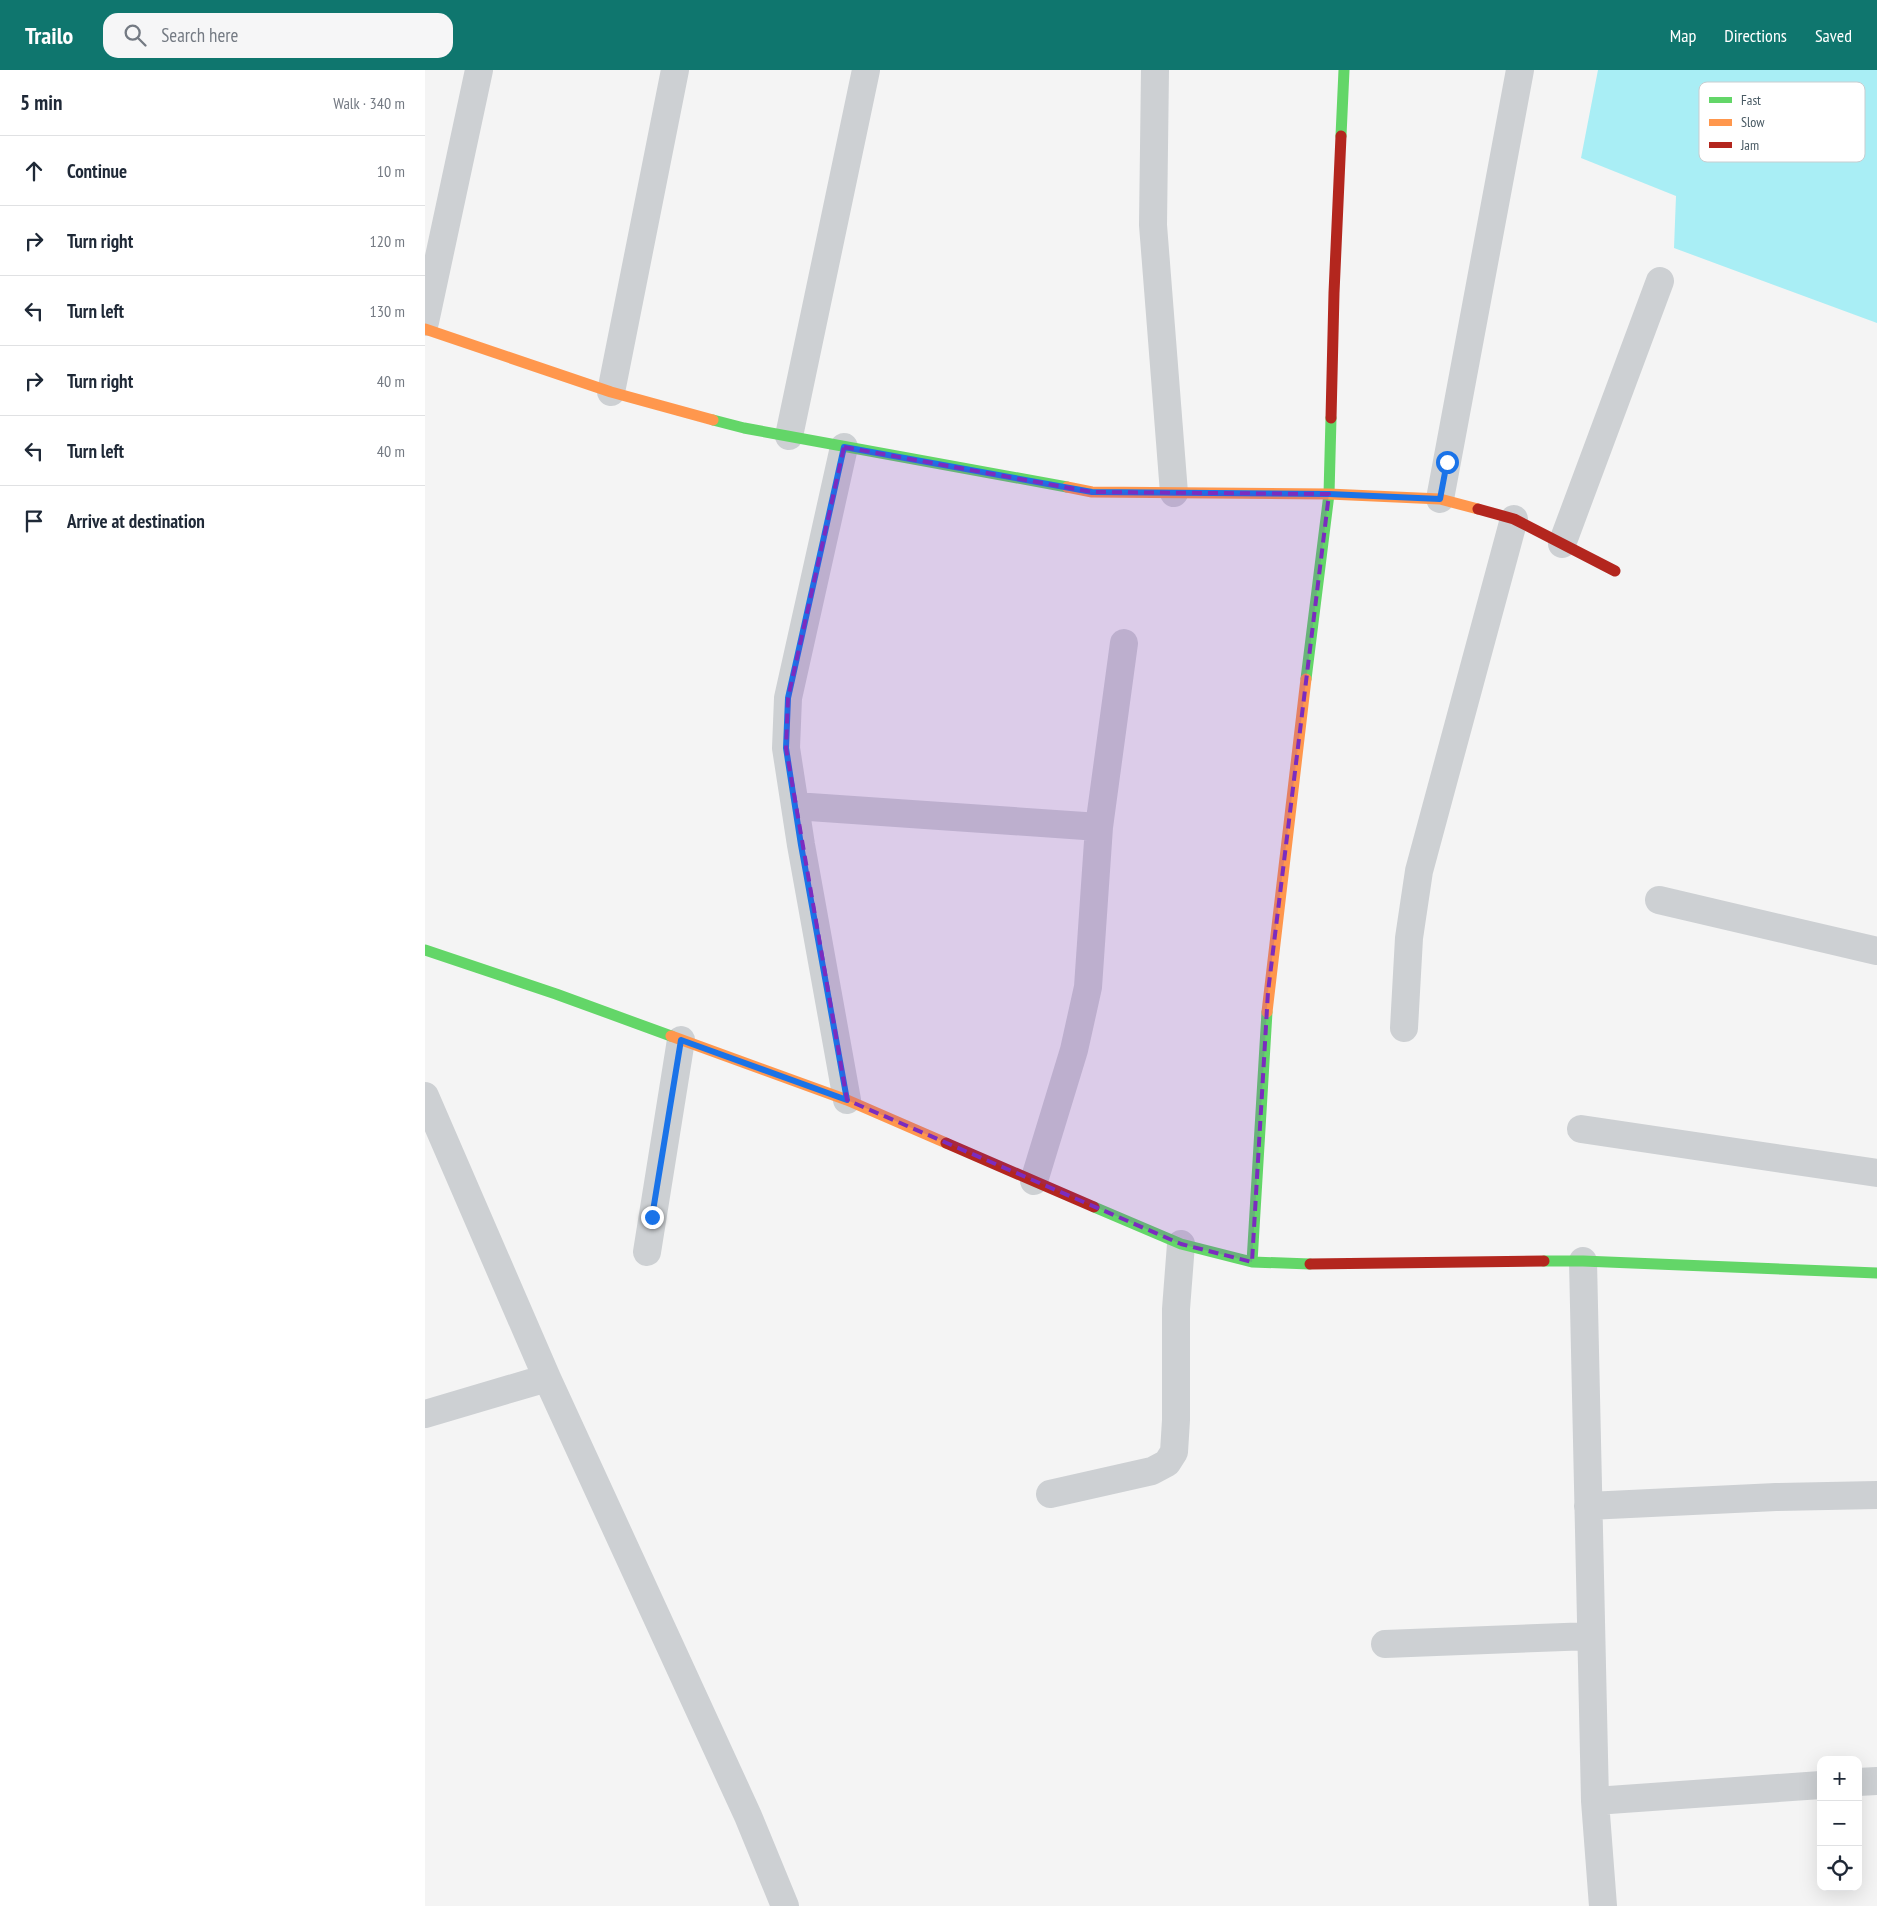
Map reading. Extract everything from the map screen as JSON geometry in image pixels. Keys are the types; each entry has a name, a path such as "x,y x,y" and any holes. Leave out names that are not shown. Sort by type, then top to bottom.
{"street":[{"path":"425,322 479,70"},
{"path":"611,392 675,70"},
{"path":"789,436 866,70"},
{"path":"1155,70 1153,225 1174,493"},
{"path":"1252,1262 1268,992 1329,494 1334,293 1344,70"},
{"path":"1440,499 1519,70"},
{"path":"1562,544 1660,281"},
{"path":"425,329 611,392 744,428 1092,492 1329,494 1440,499 1514,519 1615,571"},
{"path":"844,447 788,698 786,748 847,1100"},
{"path":"1404,1028 1409,938 1419,871 1514,519"},
{"path":"1034,1181 1082,1020 1088,987 1099,827 1123,643"},
{"path":"795,806 1099,827"},
{"path":"1659,900 1877,951"},
{"path":"425,950 556,994 847,1100 1181,1244 1252,1262 1291,1264 1583,1261 1877,1274"},
{"path":"647,1252 681,1040"},
{"path":"425,1096 547,1378 748,1816 785,1906"},
{"path":"1581,1128 1877,1173"},
{"path":"1050,1494 1152,1471 1167,1464 1174,1452 1176,1420 1176,1309 1181,1244"},
{"path":"1583,1261 1595,1801 1603,1906"},
{"path":"425,1414 547,1378"},
{"path":"1589,1506 1776,1497 1877,1495"},
{"path":"1385,1644 1591,1636"},
{"path":"1862,1782 1877,1781"},
{"path":"1595,1801 1817,1785"}],"highlighted area":[{"path":"844,447 1092,492 1329,494 1268,992 1252,1262 1181,1244 847,1100 786,748 788,698"}],"water":[{"path":"1598,70 1877,70 1877,323 1674,248 1676,196 1581,158"}],"traffic: fast":[{"path":"1341,136 1344,70"},
{"path":"1306,679 1329,494 1331,418"},
{"path":"713,420 744,428 1067,487"},
{"path":"425,950 556,994 671,1036"},
{"path":"1252,1262 1267,1012"},
{"path":"1094,1207 1181,1244 1252,1262 1310,1264"},
{"path":"1544,1261 1877,1273"}],"traffic: slow":[{"path":"425,329 611,392 713,420"},
{"path":"1067,487 1092,492 1329,494 1440,499 1478,509"},
{"path":"1267,1012 1306,679"},
{"path":"671,1036 847,1100 946,1143"}],"traffic: jam":[{"path":"1331,418 1341,136"},
{"path":"1478,509 1514,519 1615,571"},
{"path":"946,1143 1094,1207"},
{"path":"1310,1264 1544,1261"}],"route":[{"path":"652,1217 681,1040 847,1100 801,845 786,748 788,698 844,447 1092,492 1329,494 1440,499 1447,462"}]}
